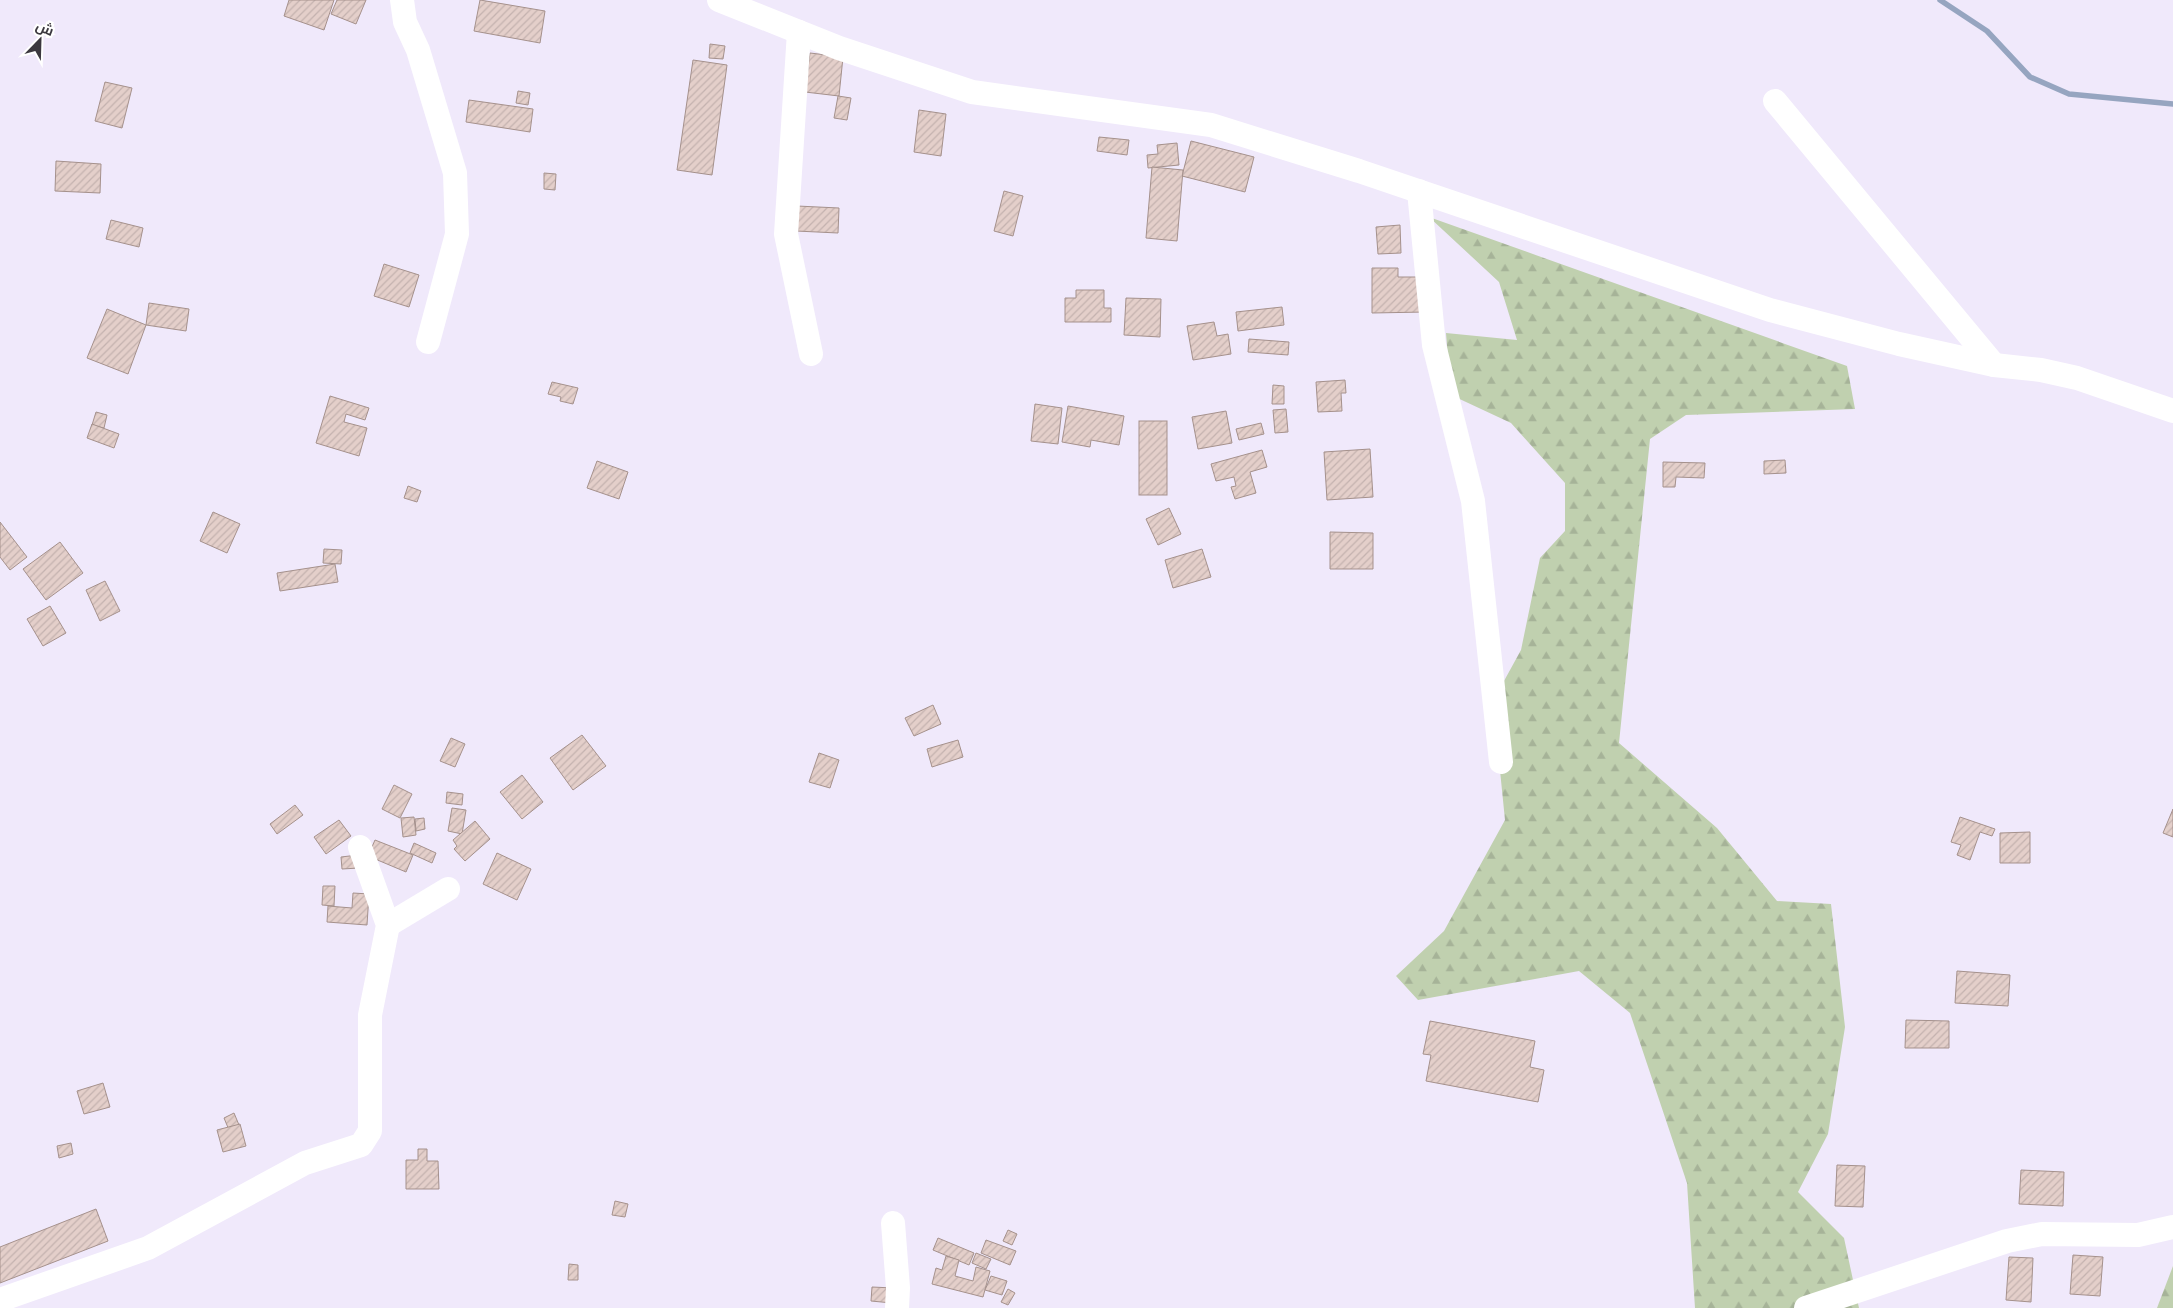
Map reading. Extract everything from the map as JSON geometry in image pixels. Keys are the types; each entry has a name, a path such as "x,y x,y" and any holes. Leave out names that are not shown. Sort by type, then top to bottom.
{"street":[{"path":"402,0 405,22 418,50 455,173 457,234 428,342"},
{"path":"719,0 799,32 972,92 1211,125 1419,191 1770,310 1899,344 1994,365 2041,370 2077,378 2173,411"},
{"path":"799,32 786,234 811,354"},
{"path":"1775,101 1994,365"},
{"path":"1419,191 1434,345 1473,501 1501,762"},
{"path":"0,1300 148,1248 304,1163 360,1145 370,1131 370,1015 388,925 360,847"},
{"path":"388,925 448,889"},
{"path":"894,1223 898,1288 897,1308"},
{"path":"1806,1308 2007,1242 2042,1234 2138,1235 2173,1227"}],"green space":[{"path":"1429,217 1847,366 1855,409 1686,415 1650,439 1619,743 1717,828 1777,901 1831,904 1845,1027 1828,1134 1798,1192 1844,1238 1859,1308 1695,1308 1687,1183 1630,1013 1579,971 1418,1000 1396,976 1444,931 1505,820 1493,701 1521,650 1540,558 1565,531 1565,483 1511,423 1451,395 1446,333 1517,340 1499,282"},
{"path":"2173,1266 2173,1308 2157,1308"}],"building":[{"path":"289,0 334,0 324,30 284,16"},
{"path":"337,0 366,0 356,24 331,14"},
{"path":"480,0 545,11 540,43 474,31"},
{"path":"710,44 725,46 723,59 709,58"},
{"path":"810,53 843,57 839,96 805,92"},
{"path":"693,60 727,65 712,175 677,170"},
{"path":"105,82 132,88 122,128 95,121"},
{"path":"518,91 530,93 528,105 516,103"},
{"path":"838,96 851,98 847,120 834,118"},
{"path":"469,100 533,109 530,132 466,122"},
{"path":"919,110 946,114 941,156 914,152"},
{"path":"1099,137 1129,140 1127,155 1097,151"},
{"path":"1191,141 1254,157 1245,192 1182,176"},
{"path":"1177,143 1179,165 1148,168 1147,155 1158,154 1157,145"},
{"path":"56,161 101,164 100,193 55,191"},
{"path":"1152,167 1183,170 1177,241 1146,238"},
{"path":"544,173 556,174 555,190 544,189"},
{"path":"1004,191 1023,196 1013,236 994,231"},
{"path":"797,206 839,208 838,233 796,231"},
{"path":"111,220 143,228 139,247 106,239"},
{"path":"1400,225 1401,253 1378,254 1376,227"},
{"path":"384,264 419,275 409,307 374,296"},
{"path":"1372,268 1398,268 1398,277 1425,277 1425,312 1372,313"},
{"path":"1076,290 1104,290 1104,308 1111,308 1111,322 1065,322 1065,298 1076,298"},
{"path":"1126,298 1161,299 1160,337 1124,335"},
{"path":"149,303 189,309 186,331 146,325"},
{"path":"1282,307 1284,325 1238,331 1236,312"},
{"path":"107,309 146,325 128,374 87,358"},
{"path":"1214,322 1217,336 1228,334 1231,354 1193,360 1187,326"},
{"path":"1249,339 1289,342 1288,355 1248,352"},
{"path":"1345,380 1346,393 1341,393 1342,411 1318,412 1316,382"},
{"path":"552,382 578,388 573,404 560,401 561,397 548,394"},
{"path":"1273,385 1284,386 1284,404 1272,404"},
{"path":"330,396 369,408 365,420 346,414 344,422 367,428 359,456 316,443"},
{"path":"1035,404 1062,408 1058,444 1031,441"},
{"path":"1068,406 1124,416 1119,445 1091,440 1090,447 1062,442"},
{"path":"1286,409 1288,432 1275,433 1273,410"},
{"path":"1226,411 1232,443 1198,449 1192,417"},
{"path":"96,412 107,415 104,428 92,425"},
{"path":"1139,421 1167,421 1167,495 1139,495"},
{"path":"1261,423 1264,434 1239,440 1236,429"},
{"path":"92,424 119,434 114,448 87,438"},
{"path":"1370,449 1373,497 1327,500 1324,452"},
{"path":"1262,450 1267,467 1250,472 1256,493 1235,499 1231,487 1236,486 1234,477 1216,481 1211,464"},
{"path":"1785,460 1786,473 1764,474 1764,461"},
{"path":"597,461 628,472 619,499 587,488"},
{"path":"1663,462 1705,463 1704,478 1676,477 1675,487 1663,487"},
{"path":"408,486 421,491 417,502 404,498"},
{"path":"1169,508 1181,534 1158,545 1146,519"},
{"path":"213,512 240,524 227,553 200,541"},
{"path":"0,522 27,557 10,570 0,557"},
{"path":"1330,532 1373,533 1373,569 1330,569"},
{"path":"60,542 83,573 46,600 23,569"},
{"path":"324,549 342,550 341,564 323,563"},
{"path":"1202,549 1211,577 1173,588 1165,560"},
{"path":"335,564 338,582 280,591 277,573"},
{"path":"105,581 120,611 100,621 86,590"},
{"path":"50,606 66,633 43,646 27,619"},
{"path":"933,705 941,724 914,736 905,718"},
{"path":"582,735 606,766 573,790 550,758"},
{"path":"451,738 465,744 455,767 440,761"},
{"path":"958,740 963,757 932,767 927,749"},
{"path":"819,753 839,760 830,788 809,782"},
{"path":"522,775 543,802 522,819 500,792"},
{"path":"394,785 412,794 400,818 382,809"},
{"path":"447,792 463,794 462,805 446,803"},
{"path":"295,805 303,815 277,834 270,824"},
{"path":"452,808 466,810 462,834 448,831"},
{"path":"2173,809 2173,837 2163,833"},
{"path":"414,817 416,835 403,837 401,818"},
{"path":"1960,817 1995,829 1992,836 1980,832 1970,860 1957,855 1961,845 1951,842"},
{"path":"424,818 425,829 416,831 415,819"},
{"path":"339,820 351,836 326,854 314,837"},
{"path":"475,821 490,839 465,861 454,849 457,846 453,840"},
{"path":"2030,832 2030,863 2000,863 2000,833"},
{"path":"375,840 413,855 406,872 368,856"},
{"path":"414,843 436,853 432,863 410,853"},
{"path":"497,853 531,869 517,900 483,884"},
{"path":"358,855 359,868 342,869 341,857"},
{"path":"323,886 335,886 334,906 322,905"},
{"path":"353,893 369,894 367,925 327,922 328,906 352,908"},
{"path":"1957,971 2010,975 2008,1006 1955,1003"},
{"path":"1906,1020 1949,1021 1949,1048 1905,1048"},
{"path":"1430,1021 1535,1041 1530,1067 1544,1070 1538,1102 1426,1081 1431,1055 1423,1054"},
{"path":"103,1083 110,1107 84,1114 77,1091"},
{"path":"234,1113 239,1125 229,1130 224,1118"},
{"path":"240,1124 246,1146 223,1152 217,1130"},
{"path":"71,1143 73,1154 59,1158 57,1146"},
{"path":"418,1149 427,1149 427,1161 438,1161 439,1189 406,1189 406,1160 418,1160"},
{"path":"1837,1165 1865,1166 1863,1207 1835,1206"},
{"path":"2021,1170 2064,1172 2063,1206 2019,1204"},
{"path":"615,1201 628,1204 625,1217 612,1215"},
{"path":"96,1209 108,1241 0,1283 0,1247"},
{"path":"1008,1230 1017,1234 1012,1245 1003,1241"},
{"path":"938,1238 974,1253 969,1265 933,1250"},
{"path":"986,1240 1016,1251 1010,1265 981,1253"},
{"path":"976,1253 991,1259 986,1269 972,1263"},
{"path":"2073,1255 2103,1257 2100,1296 2070,1294"},
{"path":"946,1256 959,1260 955,1276 973,1281 976,1267 990,1271 983,1297 932,1284 936,1268 942,1270"},
{"path":"2009,1257 2033,1258 2031,1302 2006,1300"},
{"path":"569,1264 578,1265 578,1280 568,1280"},
{"path":"991,1276 1007,1281 1002,1295 985,1290"},
{"path":"872,1287 893,1288 892,1303 871,1301"},
{"path":"1008,1289 1015,1293 1008,1305 1001,1302"}],"waterway":[{"path":"1940,0 1987,31 2030,77 2069,94 2173,104"}]}
